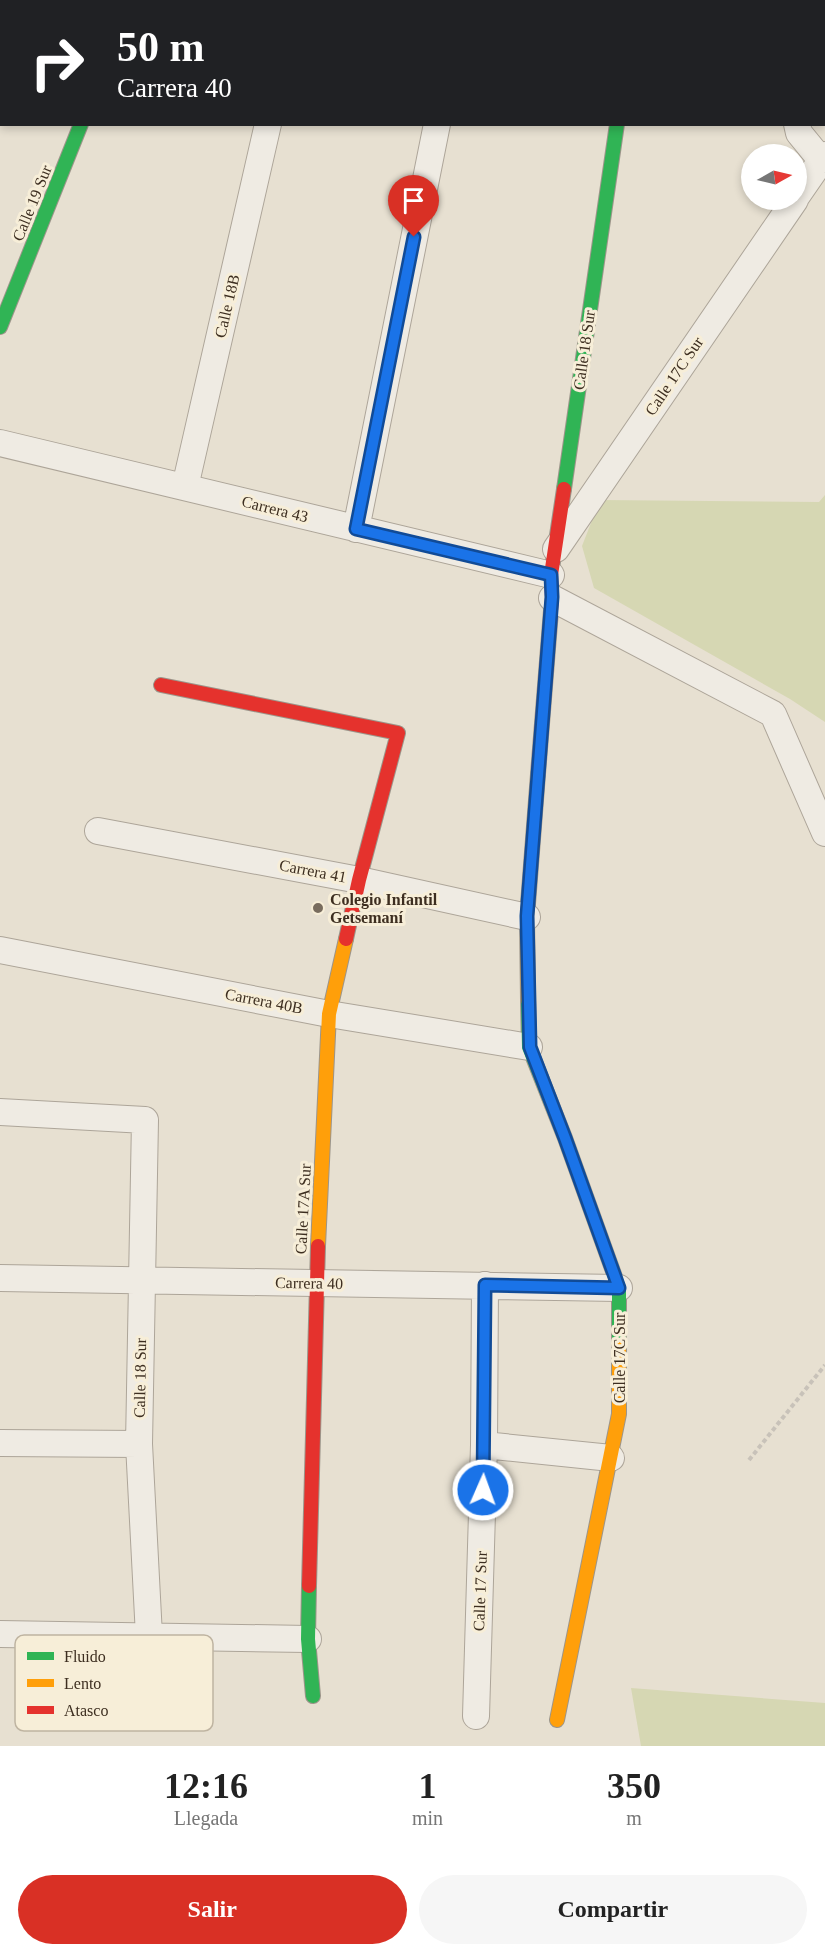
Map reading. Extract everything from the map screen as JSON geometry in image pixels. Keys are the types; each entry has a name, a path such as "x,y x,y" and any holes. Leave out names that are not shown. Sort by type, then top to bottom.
{"street":[{"name":"Calle 19 Sur","path":"0,327 80,126"},
{"name":"Calle 18B","path":"185,487 268,126"},
{"path":"356,529 437,126"},
{"name":"Calle 18 Sur","path":"552,575 617,126"},
{"name":"Calle 17C Sur","path":"797,126 799,133 823,158 807,182"},
{"name":"Calle 17C Sur","path":"557,1720 620,1414 619,1288 530,1047 527,916 552,575 788,210"},
{"name":"Carrera 43","path":"0,443 552,575 773,714 825,833"},
{"name":"Calle 17A Sur","path":"161,686 398,733 359,880 329,1014 316,1283 308,1639 313,1696"},
{"name":"Carrera 41","path":"98,831 359,880 527,916"},
{"name":"Carrera 40B","path":"0,950 329,1014 530,1047"},
{"name":"Calle 18 Sur","path":"0,1112 145,1120 139,1444 148,1635"},
{"name":"Carrera 40","path":"0,1278 619,1288"},
{"name":"Calle 17 Sur","path":"476,1716 484,1444 485,1285"},
{"path":"0,1443 139,1444"},
{"path":"484,1444 610,1458"},
{"path":"0,1634 74,1635"},
{"path":"213,1637 308,1639"}],"path":[{"path":"749,1460 825,1365"}],"green space":[{"path":"825,495 825,722 790,699 594,588 582,546 600,500 819,502"},
{"path":"631,1688 825,1703 825,1746 641,1746"}],"traffic: fast":[{"path":"0,327 80,126"},
{"path":"564,489 617,126"},
{"path":"528,1000 529,1047 565,1138 619,1288 619,1348"},
{"path":"309,1586 308,1639 313,1696"}],"traffic: slow":[{"path":"528,1000 527,917 538,774"},
{"path":"318,1246 329,1014 346,939"},
{"path":"557,1720 619,1414 619,1348"}],"traffic: jam":[{"path":"538,774 552,598 551,575 564,489"},
{"path":"161,685 398,733 359,880 346,939"},
{"path":"309,1586 318,1246"}],"place":[{"name":"Colegio Infantil Getsemaní","path":"318,908"}],"route":[{"path":"414,237 356,529 551,575 552,597 527,916 530,1047 619,1288 485,1285 483,1490"}]}
